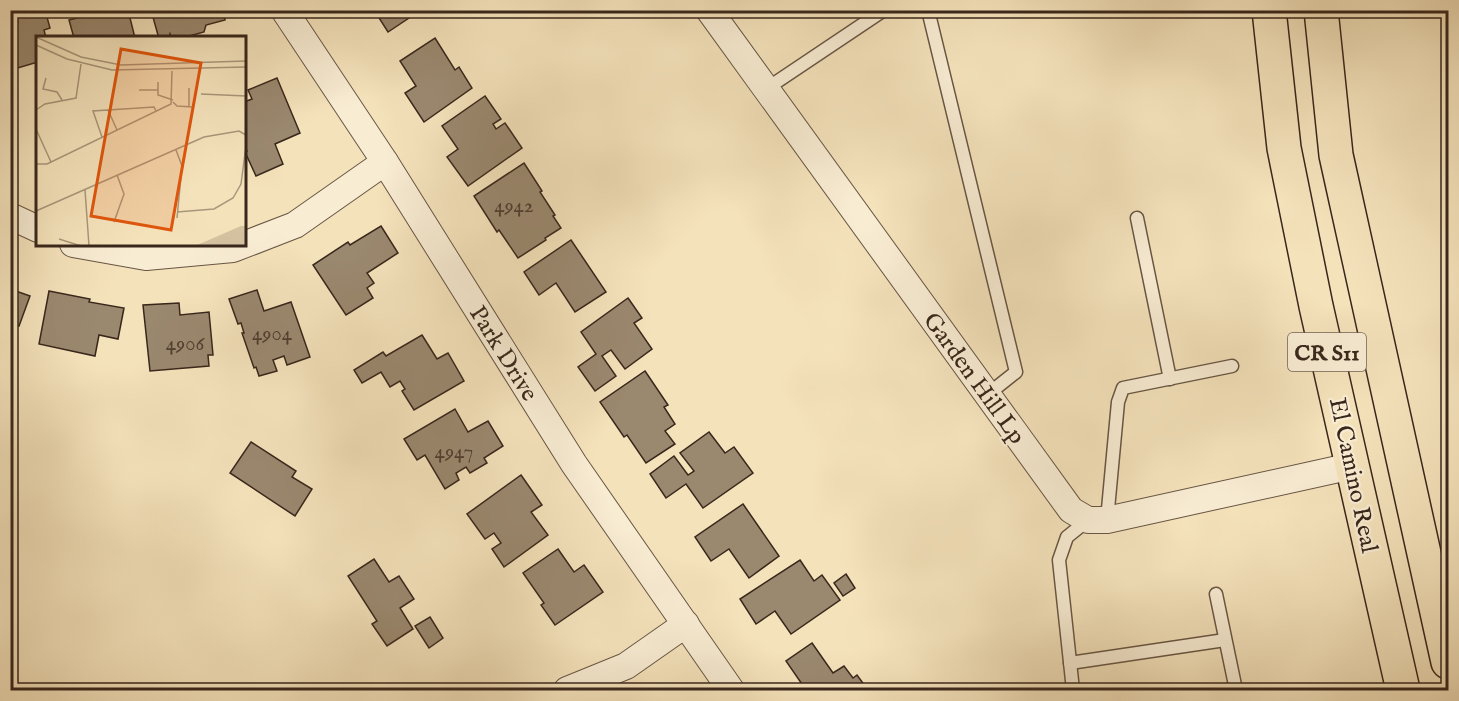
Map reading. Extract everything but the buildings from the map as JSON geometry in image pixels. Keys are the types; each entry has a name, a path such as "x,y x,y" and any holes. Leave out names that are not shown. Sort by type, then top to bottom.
{"main road":[{"name":"El Camino Real","path":"1269,10 1284,148 1402,690"},
{"name":"CR S11","path":"1321,10 1336,155 1449,662"}],"street":[{"name":"Park Drive","path":"284,10 385,162 574,464 732,690"},
{"name":"Garden Hill Lp","path":"709,10 1071,510 1098,520"},
{"path":"246,244 295,225 385,162"},
{"path":"10,216 36,228"},
{"path":"84,246 146,257 233,249 241,246"},
{"path":"1098,520 1352,466"},
{"path":"567,690 627,666 686,624"}],"lane":[{"path":"766,89 884,10"},
{"path":"928,10 1016,372 987,395"},
{"path":"1137,218 1170,379"},
{"path":"1073,690 1059,560 1067,537 1098,520 1118,402 1123,388 1232,366"},
{"path":"1216,594 1236,690"},
{"path":"1070,663 1226,640"}]}
